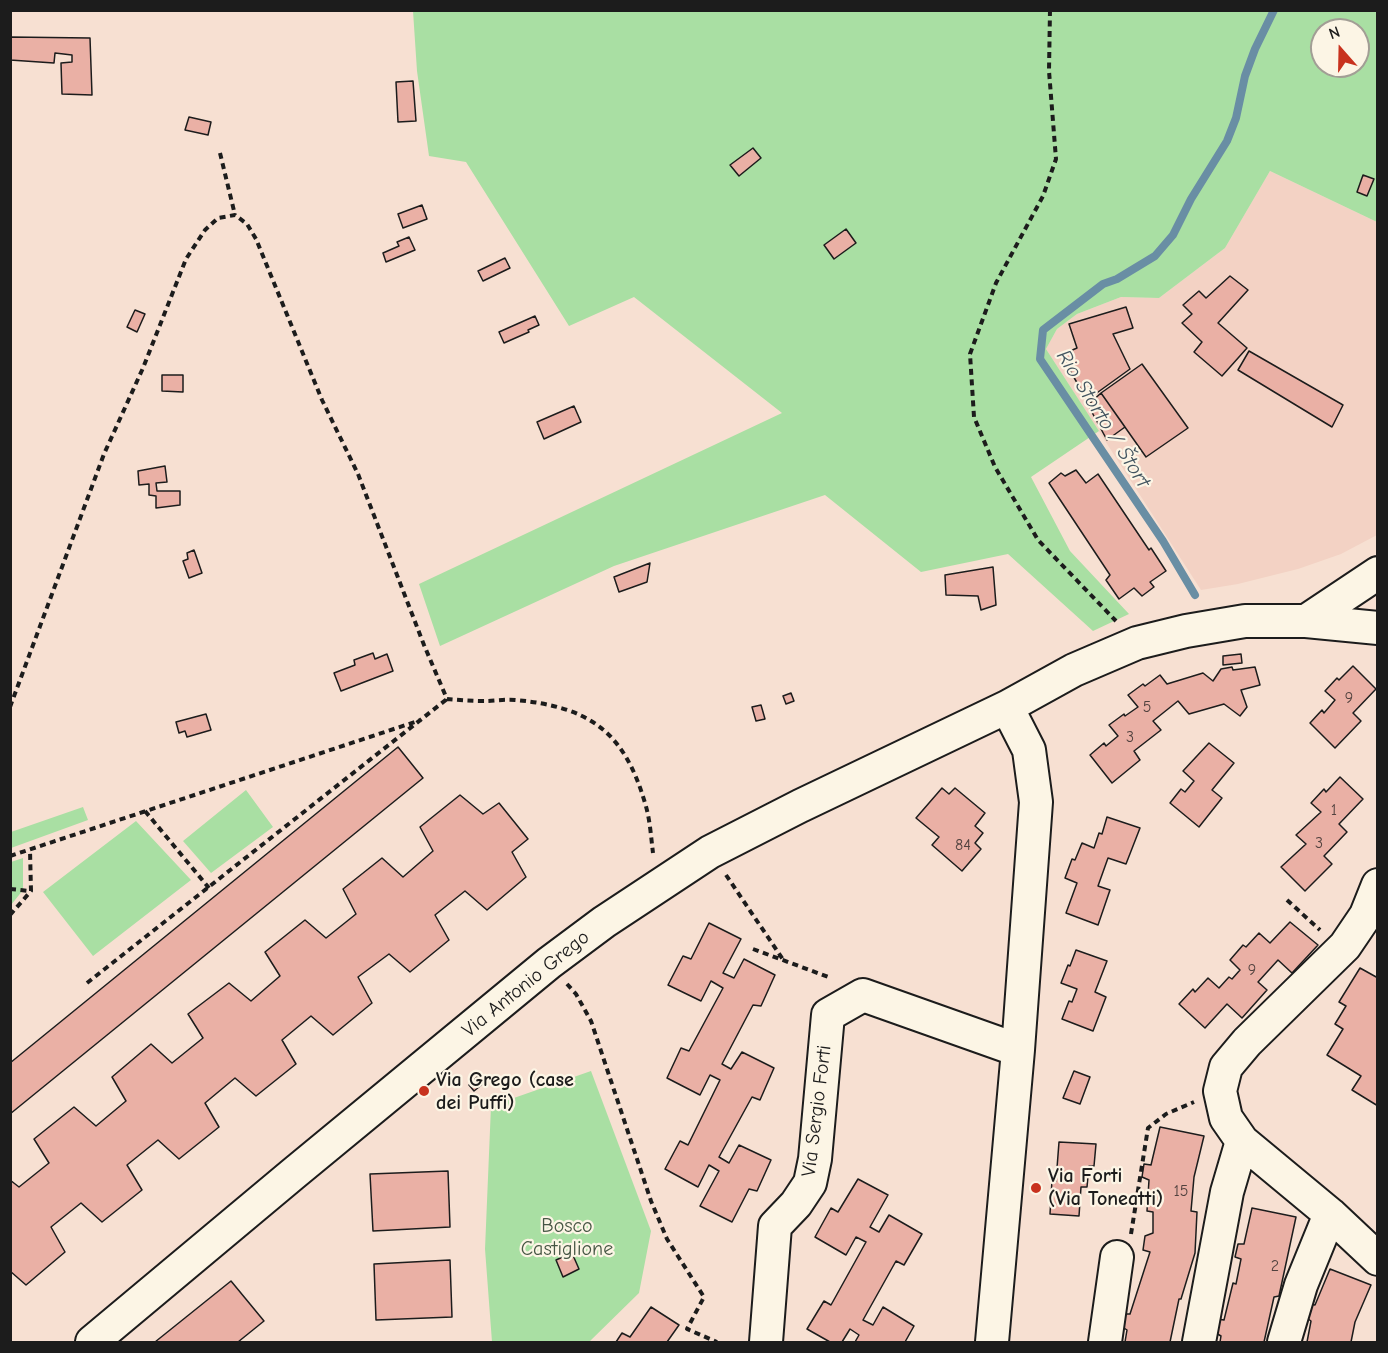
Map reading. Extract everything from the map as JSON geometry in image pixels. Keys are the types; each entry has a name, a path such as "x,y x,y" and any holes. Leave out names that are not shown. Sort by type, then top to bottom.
{"street":[{"path":"1306,621 1377,573"},
{"name":"Via Antonio Grego","path":"95,1341 549,963 604,922 711,852 800,806 1007,706 1074,670 1137,643 1186,631 1245,621 1306,621 1377,628"},
{"path":"992,1342 1018,1050 1036,802 1029,750 1007,706"},
{"path":"1377,885 1366,915 1345,946 1247,1042 1226,1066 1220,1091 1226,1118 1242,1141 1330,1214 1377,1259"},
{"path":"863,995 1018,1050"},
{"name":"Via Sergio Forti","path":"766,1342 775,1226 810,1183 815,1160 828,1015 863,995"},
{"path":"1199,1342 1227,1192 1242,1141"},
{"path":"1284,1342 1301,1285 1330,1214"},
{"path":"1105,1342 1117,1257"}],"path":[{"path":"1050,10 1049,70 1056,159 1043,196 996,283 970,354 974,417 995,467 1038,540 1120,626"},
{"path":"220,153 235,215 247,224 256,239 322,400 358,474 447,699"},
{"path":"10,707 104,454 143,368 186,259 204,230 218,218 235,215"},
{"path":"87,984 447,699 483,701 513,699 547,704 573,711 597,724 617,742 632,768 646,804 658,886"},
{"path":"10,856 424,719"},
{"path":"145,811 208,888"},
{"path":"10,915 31,891 30,849"},
{"path":"724,872 784,961"},
{"path":"10,888 31,891"},
{"path":"1287,900 1328,936"},
{"path":"753,949 834,980 863,995"},
{"path":"567,984 576,994 591,1021 651,1201 667,1239 704,1297 687,1329 717,1342"},
{"path":"1117,1257 1129,1251 1148,1128 1166,1114 1220,1091"}],"shaded area":[{"path":"1270,171 1377,222 1377,535 1341,554 1298,569 1238,584 1201,590 1046,349 1057,329 1077,314 1121,297 1159,298 1225,248"}],"green space":[{"path":"413,11 1377,11 1377,222 1270,171 1225,248 1159,298 1121,297 1077,314 1057,329 1046,349 1099,431 1031,477 1070,551 1129,614 1093,631 1008,554 921,572 825,495 614,566 440,646 419,584 782,413 634,297 569,326 466,162 429,156 417,71"},
{"path":"246,790 273,827 211,873 183,841"},
{"path":"83,807 88,820 11,848 11,832"},
{"path":"136,821 191,880 93,956 43,892"},
{"path":"23,858 23,890 11,905 11,862"},
{"name":"Bosco Castiglione","path":"591,1071 651,1231 639,1293 589,1342 492,1342 485,1249 491,1106"}],"building":[{"path":"10,37 90,38 92,95 62,94 61,63 72,62 72,55 55,53 54,63 10,60"},
{"path":"413,81 416,121 398,122 396,82"},
{"path":"189,117 211,122 208,135 185,130"},
{"path":"753,148 761,158 739,176 730,165"},
{"path":"1363,175 1374,179 1367,196 1357,192"},
{"path":"422,205 427,219 403,228 398,214"},
{"path":"846,229 856,243 834,259 824,245"},
{"path":"409,237 415,250 386,262 383,253 399,246 397,242"},
{"path":"505,258 510,268 483,281 478,271"},
{"path":"1230,276 1248,290 1218,323 1247,348 1222,376 1194,352 1202,342 1182,323 1192,314 1183,305 1199,291 1206,298"},
{"path":"1126,307 1133,328 1113,334 1130,369 1087,400 1061,355 1077,348 1069,324"},
{"path":"135,310 145,314 137,332 127,327"},
{"path":"535,316 539,325 504,343 499,332"},
{"path":"1249,351 1343,405 1332,427 1238,370"},
{"path":"1142,364 1188,428 1146,457 1101,393"},
{"path":"162,375 183,375 183,392 162,391"},
{"path":"1101,393 1125,427 1107,440 1088,405"},
{"path":"574,406 581,422 544,439 537,422"},
{"path":"165,466 167,482 156,483 157,491 180,491 180,505 156,508 156,496 149,495 149,484 139,485 138,471"},
{"path":"1076,470 1086,483 1098,474 1149,550 1151,548 1166,571 1150,582 1154,587 1142,596 1134,588 1119,599 1106,580 1110,575 1049,483 1061,473 1065,476"},
{"path":"194,550 202,573 189,578 183,561 188,559 187,553"},
{"path":"650,563 647,582 619,592 614,577"},
{"path":"993,567 996,605 981,610 978,596 946,595 945,575"},
{"path":"373,653 375,659 387,654 393,671 341,691 334,673 355,665 354,660"},
{"path":"1241,654 1242,663 1223,665 1223,656"},
{"path":"1353,666 1376,689 1353,713 1361,721 1335,748 1310,723 1322,710 1324,713 1335,700 1325,691"},
{"path":"1232,667 1233,670 1255,667 1260,685 1241,690 1247,707 1240,716 1224,704 1189,714 1178,701 1153,721 1161,730 1134,751 1140,760 1112,783 1090,755 1104,743 1106,746 1118,736 1109,725 1138,707 1128,695 1143,684 1145,686 1160,675 1167,684 1203,673 1213,681 1221,669"},
{"path":"791,693 794,701 786,704 783,696"},
{"path":"761,705 765,719 756,721 752,707"},
{"path":"206,714 211,730 187,737 185,731 179,733 176,722"},
{"path":"1209,743 1234,763 1212,790 1222,798 1199,827 1170,803 1181,789 1185,792 1194,781 1183,771"},
{"path":"398,747 423,778 10,1114 10,1063"},
{"path":"1340,777 1363,799 1339,824 1347,832 1324,856 1332,864 1305,891 1281,867 1306,844 1296,835 1321,812 1311,803 1324,789 1326,792"},
{"path":"942,788 949,794 955,788 985,813 975,826 983,833 975,843 981,849 962,871 932,845 939,837 916,818"},
{"path":"460,795 483,814 499,803 528,839 512,852 526,877 487,910 465,891 435,915 449,940 410,972 389,954 358,977 372,1003 333,1035 311,1016 282,1040 296,1064 256,1096 235,1078 205,1103 219,1127 179,1159 158,1140 127,1165 142,1190 102,1222 81,1203 51,1227 65,1252 26,1285 10,1271 10,1180 19,1187 49,1163 34,1139 74,1107 96,1126 126,1101 112,1077 151,1044 172,1063 203,1038 188,1014 229,983 251,1001 280,976 265,952 305,920 326,938 356,914 343,889 382,858 403,877 433,851 420,827"},
{"path":"1107,817 1140,828 1126,864 1108,858 1098,886 1110,890 1098,925 1066,913 1077,883 1065,878 1072,859 1075,860 1082,843 1094,848 1099,833 1102,834"},
{"path":"1290,922 1318,945 1292,973 1278,960 1258,982 1267,990 1242,1018 1227,1004 1205,1028 1179,1004 1193,989 1195,992 1208,978 1219,988 1229,977 1232,979 1240,970 1230,960 1243,945 1246,947 1259,933 1270,943"},
{"path":"709,923 741,939 723,973 734,978 744,959 775,975 761,1006 753,1005 722,1064 731,1069 742,1052 774,1068 760,1100 752,1097 719,1157 729,1163 739,1145 771,1160 757,1191 749,1189 732,1222 700,1206 719,1171 709,1165 698,1187 665,1169 680,1141 688,1145 720,1080 710,1075 700,1095 667,1078 681,1048 689,1051 723,988 711,981 701,1001 668,985 683,956 691,959"},
{"path":"1076,950 1107,961 1095,992 1106,997 1093,1031 1062,1019 1077,989 1061,983"},
{"path":"1360,968 1378,978 1378,1106 1352,1090 1361,1076 1327,1055 1343,1029 1335,1024 1346,1006 1339,1002"},
{"path":"1074,1071 1090,1077 1080,1104 1063,1098"},
{"path":"478,1076 484,1083 474,1091 469,1085"},
{"path":"1160,1127 1204,1136 1194,1177 1191,1211 1197,1212 1195,1253 1181,1299 1179,1299 1170,1342 1125,1342 1127,1330 1121,1326 1124,1314 1130,1314 1150,1252 1143,1250 1145,1236 1153,1233 1153,1212 1147,1211 1149,1180 1142,1177 1144,1164 1151,1165"},
{"path":"1059,1142 1096,1144 1094,1166 1089,1166 1087,1187 1081,1187 1079,1216 1050,1214 1052,1180 1056,1181"},
{"path":"448,1171 450,1227 373,1231 370,1174"},
{"path":"858,1179 888,1195 870,1227 879,1232 889,1215 922,1234 904,1265 896,1261 863,1320 873,1325 883,1307 914,1326 905,1342 855,1342 859,1335 850,1329 842,1342 830,1342 807,1329 824,1301 831,1305 866,1242 856,1237 846,1255 815,1237 831,1208 838,1212"},
{"path":"1252,1208 1296,1217 1279,1296 1274,1297 1264,1342 1220,1342 1221,1336 1214,1332 1217,1319 1224,1320 1233,1283 1236,1284 1241,1259 1235,1257 1238,1244 1244,1244"},
{"path":"572,1253 579,1269 563,1277 556,1260"},
{"path":"450,1260 452,1317 376,1320 374,1264"},
{"path":"1330,1269 1371,1285 1355,1322 1351,1342 1307,1342 1311,1321 1304,1316 1308,1304 1315,1305"},
{"path":"231,1281 264,1321 238,1342 155,1342"},
{"path":"651,1307 679,1325 667,1342 616,1342 622,1333 630,1337"}],"waterway":[{"name":"Rio Storto / Štort","path":"1195,595 1163,541 1040,359 1043,330 1103,284 1117,279 1155,256 1173,235 1191,199 1227,141 1236,118 1245,76 1274,10"}],"place":[{"name":"Via Grego (case dei Puffi)","path":"424,1091"},
{"name":"Via Forti (Via Toneatti)","path":"1036,1188"}]}
